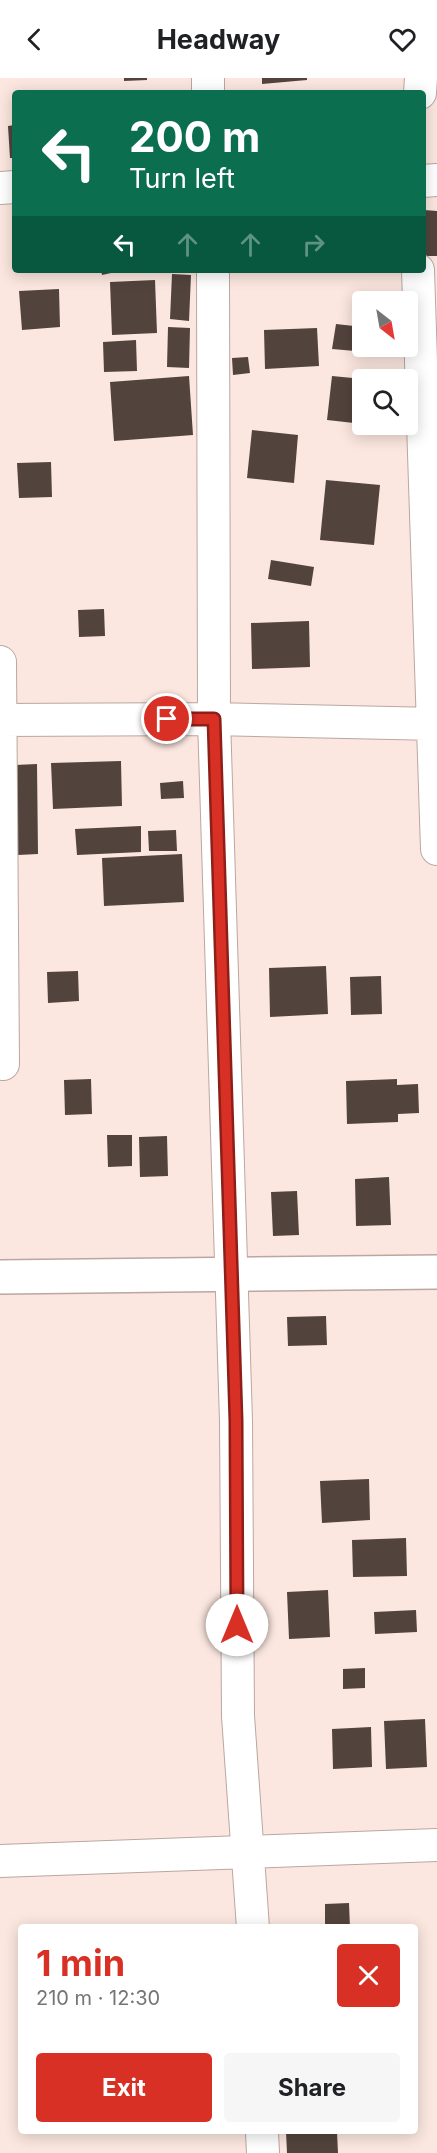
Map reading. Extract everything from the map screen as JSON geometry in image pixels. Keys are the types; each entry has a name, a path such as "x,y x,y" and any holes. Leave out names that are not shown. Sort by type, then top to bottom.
{"street":[{"path":"213,273 214,719 236,1421 238,1716 253,1924"},
{"path":"418,273 435,724 437,849"},
{"path":"0,662 3,1064"},
{"path":"1,720 214,719 435,724"},
{"path":"0,1277 437,1272"},
{"path":"0,1861 437,1845"},
{"path":"262,2134 263,2153"}],"building":[{"path":"124,78 147,78 147,80 124,81"},
{"path":"262,78 307,78 307,80 262,84"},
{"path":"12,125 12,158 10,158 8,126"},
{"path":"426,210 437,211 437,256 426,256"},
{"path":"172,274 191,275 189,321 170,319"},
{"path":"155,280 157,333 112,335 110,282"},
{"path":"59,289 60,327 22,330 19,291"},
{"path":"336,324 352,326 352,351 332,349"},
{"path":"168,327 190,328 189,368 167,367"},
{"path":"317,328 319,366 265,369 264,330"},
{"path":"136,340 137,371 104,372 103,342"},
{"path":"248,357 250,373 233,375 232,358"},
{"path":"189,376 193,435 114,441 110,382"},
{"path":"332,376 352,378 352,423 327,420"},
{"path":"252,430 298,435 294,483 247,478"},
{"path":"51,462 52,497 19,498 17,463"},
{"path":"326,480 380,485 374,545 320,540"},
{"path":"271,560 314,567 311,586 268,579"},
{"path":"104,609 105,636 79,637 78,610"},
{"path":"309,621 310,667 252,669 251,623"},
{"path":"121,761 122,806 53,809 51,763"},
{"path":"37,764 38,854 18,855 15,765"},
{"path":"183,781 184,798 161,799 160,783"},
{"path":"141,826 141,852 77,855 75,829"},
{"path":"176,830 177,851 149,851 148,831"},
{"path":"182,854 184,902 104,906 102,858"},
{"path":"326,966 328,1014 270,1017 269,968"},
{"path":"78,971 79,1001 48,1003 47,972"},
{"path":"381,976 382,1014 351,1015 350,977"},
{"path":"91,1079 92,1114 65,1115 64,1080"},
{"path":"397,1079 397,1085 418,1084 419,1113 398,1114 398,1122 347,1124 346,1081"},
{"path":"107,1135 132,1135 132,1166 108,1167"},
{"path":"167,1136 168,1176 140,1177 139,1137"},
{"path":"389,1177 391,1225 356,1226 355,1179"},
{"path":"297,1191 299,1235 273,1236 271,1192"},
{"path":"326,1316 327,1345 288,1346 287,1317"},
{"path":"369,1479 370,1520 322,1523 320,1481"},
{"path":"406,1538 407,1576 353,1577 352,1540"},
{"path":"328,1590 330,1637 289,1639 287,1592"},
{"path":"416,1610 417,1632 375,1634 374,1612"},
{"path":"365,1668 365,1688 343,1689 343,1669"},
{"path":"425,1719 427,1767 386,1769 384,1721"},
{"path":"371,1727 372,1767 333,1769 332,1729"},
{"path":"349,1903 350,1924 325,1924 325,1904"},
{"path":"286,2134 337,2134 338,2153 287,2153"}],"route":[{"path":"167,719 214,719 236,1421 237,1625"}]}
